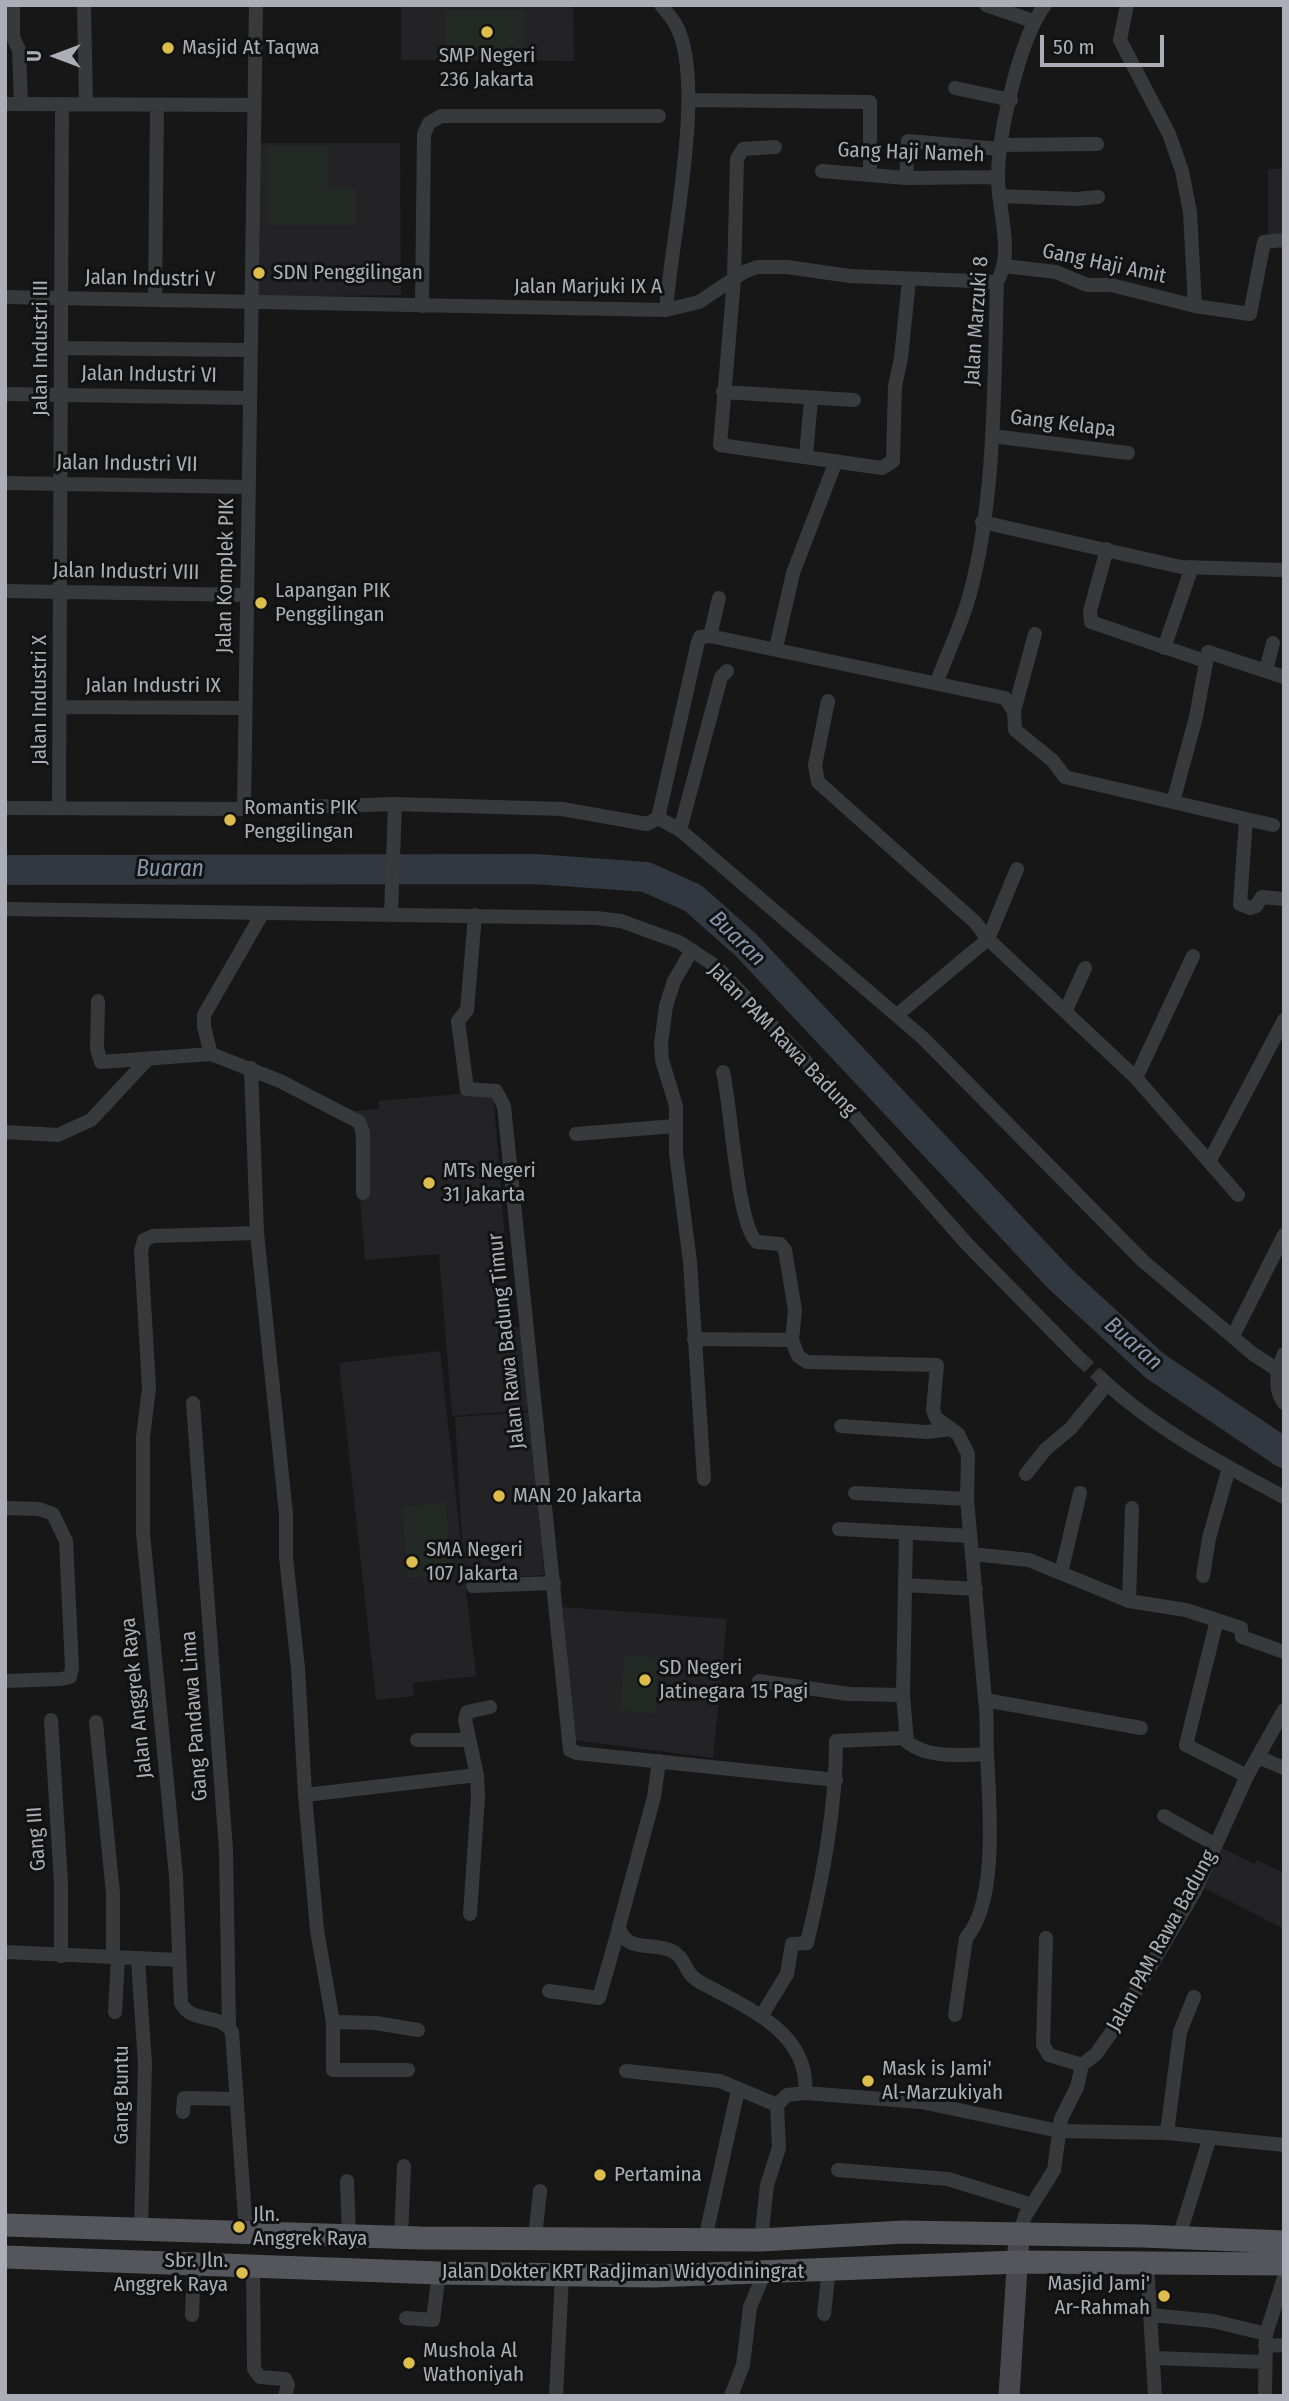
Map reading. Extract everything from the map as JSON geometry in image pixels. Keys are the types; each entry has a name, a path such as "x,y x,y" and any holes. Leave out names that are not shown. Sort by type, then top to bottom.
{"main road":[{"name":"Jalan Dokter KRT Radjiman Widyodiningrat","path":"5,2225 401,2237 761,2240 904,2232 1284,2242"},
{"name":"Jalan Dokter KRT Radjiman Widyodiningrat","path":"5,2257 439,2273 562,2274 764,2274 1018,2262 1284,2264"}],"street":[{"path":"13,5 13,37 19,50 21,104"},
{"path":"84,5 86,104"},
{"name":"Jalan Komplek PIK","path":"244,809 256,5"},
{"path":"661,5 682,39 690,100 666,310"},
{"path":"986,5 1033,21"},
{"name":"Jalan Marzuki 8","path":"937,682 969,597 982,522 992,436 997,282 1004,266 998,177 1001,147 1014,76 1033,21 1045,5"},
{"path":"1126,5 1120,40 1168,134 1182,171 1190,212 1195,306"},
{"path":"956,88 1011,100"},
{"path":"690,100 870,103 870,175"},
{"path":"5,104 254,106"},
{"name":"Jalan Industri III","path":"61,592 62,104"},
{"path":"155,300 157,105"},
{"path":"422,306 424,134 429,123 441,116 659,116"},
{"path":"906,178 909,141 1001,147 1097,144"},
{"path":"775,147 743,149 737,159 734,279 720,445 806,455 882,468 893,461 895,386 901,358 909,280"},
{"name":"Gang Haji Nameh","path":"822,171 906,178 998,177"},
{"path":"999,196 1077,199 1098,197"},
{"name":"Gang Haji Amit","path":"1004,266 1056,272 1087,285 1111,285 1195,306 1252,313 1264,244 1267,240 1284,240"},
{"name":"Jalan Marjuki IX A","path":"251,302 666,310 699,302 757,267 787,267 818,274 909,280 997,282"},
{"name":"Jalan Industri V","path":"5,297 251,302"},
{"path":"62,348 251,350"},
{"path":"723,392 811,400 854,400"},
{"name":"Jalan Industri VI","path":"5,394 250,398"},
{"path":"806,455 811,400"},
{"name":"Gang Kelapa","path":"992,436 1128,453"},
{"path":"776,648 793,573 836,461"},
{"name":"Jalan Industri VII","path":"5,483 249,487"},
{"path":"982,522 1192,567 1284,570"},
{"path":"1107,549 1090,611 1091,622 1205,661"},
{"path":"1164,648 1192,567"},
{"name":"Jalan Industri VIII","path":"5,591 247,595"},
{"name":"Jalan Industri X","path":"60,808 61,592"},
{"path":"710,636 719,598"},
{"path":"1035,634 1014,710 1015,730 1052,761 1065,777 1273,825"},
{"path":"5,808 562,809 647,824 658,818 698,642 701,637 710,636 1005,698 1014,710"},
{"path":"1266,670 1273,643"},
{"path":"1173,802 1196,717 1206,655 1211,652 1284,677"},
{"path":"680,830 720,677 727,671"},
{"path":"828,701 815,765 818,782 975,922 988,939 1136,1078 1238,1195"},
{"name":"Jalan Industri IX","path":"61,707 245,708"},
{"path":"391,910 395,807"},
{"path":"658,818 680,830 897,1015 1143,1261 1280,1372"},
{"path":"1246,819 1240,878 1241,906 1254,908 1264,897 1284,899"},
{"path":"897,1015 988,939 1017,869"},
{"name":"Jalan PAM Rawa Badung","path":"5,909 262,914 391,910 596,918 621,921 692,950 717,967 819,1076 967,1244 1079,1358"},
{"path":"211,1054 204,1027 204,1015 262,914"},
{"name":"Jalan Rawa Badung Timur","path":"475,915 467,1010 458,1017 465,1084 471,1091 496,1091 504,1107 570,1750 577,1754 659,1760"},
{"path":"692,950 674,981 662,1029 662,1059 676,1106 675,1126 704,1479"},
{"path":"1136,1078 1194,956"},
{"path":"1066,1010 1085,968"},
{"path":"98,1001 98,1058 102,1062 211,1054 251,1068 359,1122 363,1132 363,1194"},
{"path":"1210,1160 1284,1020"},
{"path":"5,1132 58,1135 91,1121 148,1060"},
{"path":"251,1068 257,1233 286,1514 286,1557 298,1668 305,1795 317,1930 333,2022 334,2072 408,2070"},
{"path":"723,1072 728,1093 736,1173 750,1234 757,1242 780,1244 785,1250 795,1310 792,1340 798,1356 807,1362 937,1366 933,1410 936,1418 965,1443 968,1454 967,1499 991,1800 987,1877 973,1930 966,1938 955,2015"},
{"path":"576,1134 675,1126"},
{"name":"Jalan Anggrek Raya","path":"229,2026 184,2011 181,2003 176,1876 143,1533 143,1437 149,1388 141,1251 144,1240 153,1236 257,1233"},
{"path":"1234,1336 1284,1235"},
{"path":"694,1339 792,1340"},
{"path":"1284,1354 1278,1393 1284,1403"},
{"path":"1026,1474 1046,1449 1072,1428 1105,1382 1229,1468 1284,1497"},
{"name":"Gang Pandawa Lima","path":"193,1403 226,1850 229,2026"},
{"path":"841,1426 927,1432 951,1429"},
{"path":"1203,1576 1229,1468"},
{"path":"855,1493 967,1499"},
{"path":"1061,1573 1080,1493"},
{"path":"5,1508 39,1509 53,1514 62,1529 65,1541 72,1668 70,1677 61,1679 5,1681"},
{"path":"1129,1601 1132,1508"},
{"path":"839,1529 970,1536"},
{"path":"905,1738 903,1695 906,1534"},
{"path":"972,1554 1029,1560 1129,1601 1186,1610 1243,1628 1242,1637 1284,1652"},
{"path":"473,1586 554,1583"},
{"path":"905,1585 976,1589"},
{"path":"1217,1620 1186,1745 1247,1776"},
{"path":"759,1681 849,1694 903,1695"},
{"path":"985,1700 1141,1728"},
{"path":"470,1914 478,1840 477,1774 465,1715 491,1707"},
{"name":"Jalan PAM Rawa Badung","path":"1009,2396 1019,2236 1032,2205 1054,2170 1061,2119 1077,2087 1082,2065 1096,2054 1111,2033 1194,1893 1247,1776 1284,1710"},
{"name":"Gang III","path":"51,1720 61,1883 61,1956"},
{"path":"96,1722 113,1893 115,2012"},
{"path":"762,2015 787,1974 792,1944 807,1943 824,1875 839,1739 905,1738 916,1748 937,1754 987,1754"},
{"path":"417,1740 469,1740"},
{"path":"1258,1757 1284,1768"},
{"path":"549,1990 599,1998 654,1797 659,1760 836,1780"},
{"path":"305,1795 477,1774"},
{"path":"1164,1816 1216,1845"},
{"path":"619,1926 622,1937 628,1943 671,1950 685,1962 692,1976 762,2015 784,2035 800,2059 806,2077 805,2093"},
{"path":"1046,1938 1043,2045 1049,2055 1082,2065"},
{"path":"5,1952 179,1959"},
{"name":"Gang Buntu","path":"138,1959 145,2063 141,2230"},
{"path":"1167,2133 1180,2032 1194,1997"},
{"path":"333,2022 393,2025 418,2030"},
{"path":"229,2026 246,2232"},
{"path":"626,2071 708,2079 777,2105"},
{"path":"705,2239 738,2090"},
{"path":"761,2240 767,2185 779,2148 777,2105 787,2095 805,2093 922,2102 1059,2131 1167,2133 1284,2145"},
{"path":"183,2112 184,2098 237,2099"},
{"path":"1180,2238 1210,2137"},
{"path":"401,2237 404,2166"},
{"path":"838,2170 948,2179 1032,2205"},
{"path":"347,2181 349,2235"},
{"path":"535,2238 540,2190"},
{"path":"1147,2262 1155,2396"},
{"path":"192,2315 194,2263"},
{"path":"253,2265 254,2369 260,2376 285,2379 288,2385 285,2396"},
{"path":"824,2314 829,2269"},
{"path":"406,2318 433,2320 439,2273"},
{"path":"556,2396 560,2379 562,2274"},
{"path":"731,2396 743,2365 750,2307 764,2274"},
{"path":"1265,2396 1265,2340 1284,2278"},
{"path":"1150,2315 1213,2321 1284,2345"},
{"path":"1154,2358 1264,2362"}],"shaded area":[{"name":"SMP Negeri 236 Jakarta","path":"401,5 573,5 574,61 401,60"},
{"path":"445,10 525,10 525,52 445,52"},
{"path":"252,143 400,143 401,295 253,297"},
{"path":"267,146 328,146 328,189 356,189 356,225 267,225"},
{"path":"1268,169 1284,169 1284,236 1268,237"},
{"name":"MTs Negeri 31 Jakarta","path":"493,1091 512,1327 523,1327 530,1410 452,1416 439,1254 365,1260 353,1111 379,1109 378,1101"},
{"name":"SMA Negeri 107 Jakarta","path":"440,1351 463,1561 455,1417 533,1412 544,1575 465,1581 476,1676 413,1683 414,1696 376,1700 339,1363"},
{"path":"445,1503 452,1574 408,1578 402,1507"},
{"name":"SD Negeri Jatinegara 15 Pagi","path":"563,1607 727,1619 713,1758 573,1740"},
{"path":"624,1655 659,1658 655,1713 620,1710"},
{"path":"1222,1848 1254,1864 1257,1860 1284,1873 1284,1929 1202,1887"}],"waterway":[{"name":"Buaran","path":"5,870 535,869 646,877 693,898 746,945 1059,1278 1155,1366 1284,1453"}],"tunnel":[{"path":"1079,1358 1102,1379"}],"place":[{"name":"SMP Negeri 236 Jakarta","path":"487,32"},
{"name":"Masjid At Taqwa","path":"168,48"},
{"name":"SDN Penggilingan","path":"259,273"},
{"name":"Lapangan PIK Penggilingan","path":"261,603"},
{"name":"Romantis PIK Penggilingan","path":"230,820"},
{"name":"MTs Negeri 31 Jakarta","path":"429,1183"},
{"name":"MAN 20 Jakarta","path":"499,1496"},
{"name":"SMA Negeri 107 Jakarta","path":"412,1562"},
{"name":"SD Negeri Jatinegara 15 Pagi","path":"645,1680"},
{"name":"Mask is Jami' Al-Marzukiyah","path":"868,2081"},
{"name":"Pertamina","path":"600,2175"},
{"name":"Jln. Anggrek Raya","path":"239,2227"},
{"name":"Sbr. Jln. Anggrek Raya","path":"242,2273"},
{"name":"Masjid Jami' Ar-Rahmah","path":"1164,2296"},
{"name":"Mushola Al Wathoniyah","path":"409,2363"}]}
